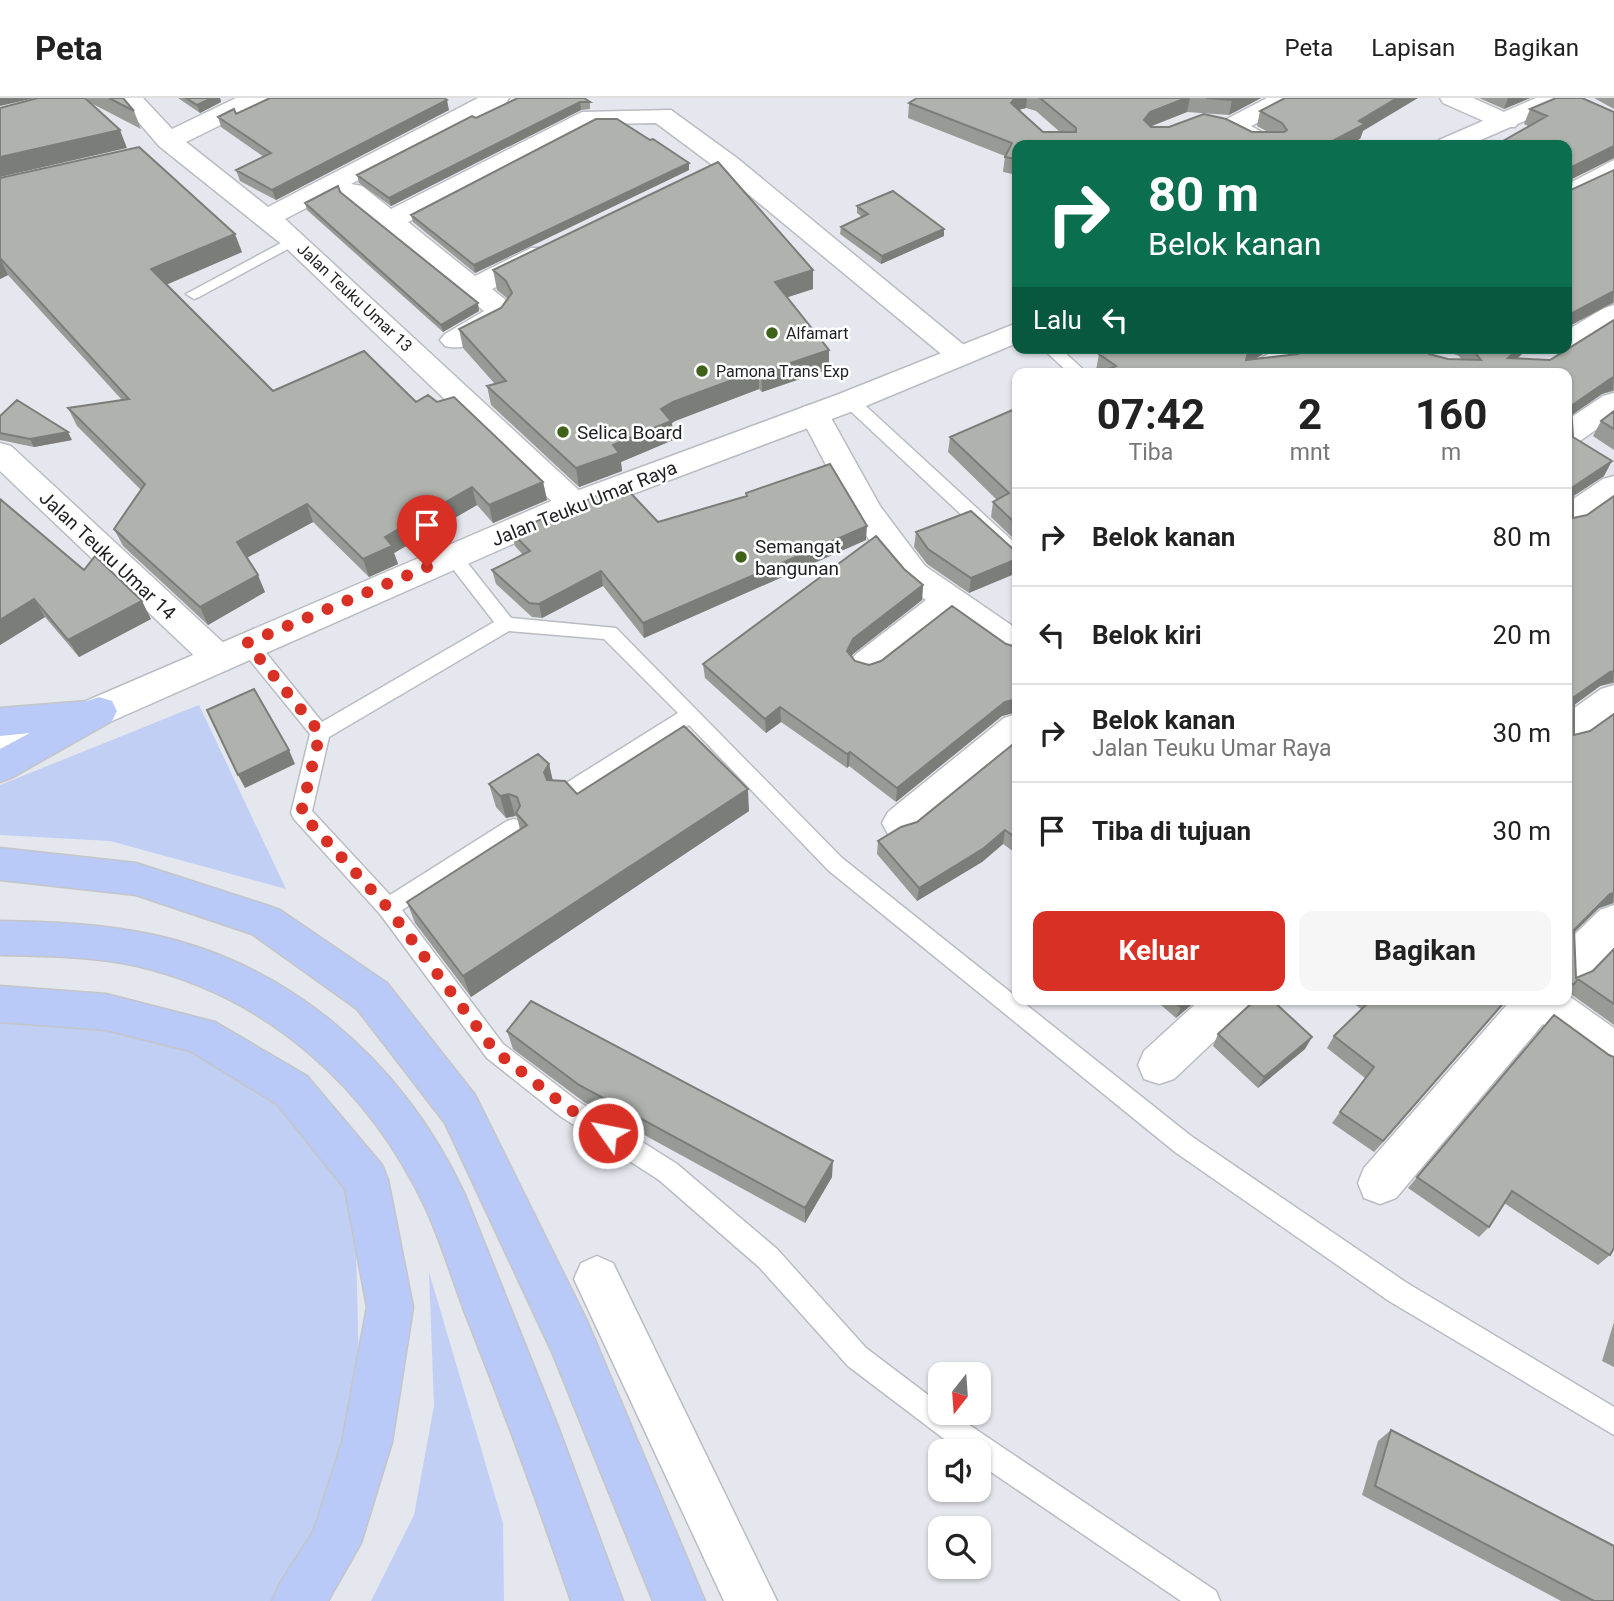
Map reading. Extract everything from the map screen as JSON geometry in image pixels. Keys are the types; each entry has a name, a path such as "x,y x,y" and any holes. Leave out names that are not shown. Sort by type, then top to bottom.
{"highway":[{"path":"0,722 99,712"},
{"path":"0,767 99,712"},
{"path":"0,864 136,879 266,922 372,996 460,1109 570,1338 679,1601"},
{"path":"0,938 93,940 145,950 194,965 241,983 278,1002 343,1053 386,1103 433,1176 554,1475 597,1601"},
{"path":"0,1003 106,1012 200,1035 292,1090 366,1180 390,1307 368,1442 335,1543 298,1601"}],"street":[{"name":"Jalan Teuku Umar 13","path":"130,98 174,144 294,240 574,504"},
{"path":"141,156 174,144 256,98"},
{"path":"267,218 497,98"},
{"path":"1257,140 1220,122 1286,98"},
{"path":"1452,98 1506,121"},
{"path":"1460,140 1568,100"},
{"path":"391,220 583,121 599,116 662,115 716,169 961,355"},
{"path":"1572,192 1614,168"},
{"path":"353,192 474,287 499,311 494,319 455,340"},
{"path":"474,287 558,246"},
{"path":"1572,340 1614,314"},
{"name":"Jalan Teuku Umar Raya","path":"0,744 99,712 247,643 574,504 850,401 1012,334"},
{"path":"1267,368 1291,354"},
{"path":"1572,432 1614,403"},
{"path":"814,414 856,486 866,510 913,574 1012,644"},
{"path":"1572,441 1607,467 1572,512"},
{"name":"Jalan Teuku Umar 14","path":"0,453 216,657"},
{"path":"867,664 948,601"},
{"path":"1572,729 1614,699"},
{"path":"901,823 1012,732"},
{"path":"1572,964 1614,922"},
{"path":"1158,1065 1223,1005"},
{"path":"1380,1183 1534,1005"},
{"path":"1547,1005 1614,1052"},
{"path":"597,1279 751,1601"}],"lane":[{"path":"194,294 294,240"},
{"path":"1056,354 1073,368"},
{"path":"850,401 1012,550"},
{"path":"452,556 506,624"},
{"path":"1206,1601 945,1425 857,1357 768,1258 668,1172 568,1108 495,1051 388,908 301,813 320,733 506,624 609,633 835,864 1183,1144 1398,1292 1614,1422"},
{"path":"247,643 320,733"},
{"path":"562,796 691,714"},
{"path":"388,908 514,827"}],"shaded area":[{"path":"199,705 286,889 110,841 0,835 0,785"},
{"path":"0,1022 88,1023 177,1044 278,1100 344,1168 356,1247 359,1368 343,1477 281,1601 0,1601"},
{"path":"429,1272 503,1523 504,1601 371,1601 414,1515 434,1406"}],"building":[{"path":"38,98 85,98 120,130 0,157 0,108"},
{"path":"109,98 123,98 134,111"},
{"path":"186,98 212,98 197,105"},
{"path":"270,98 447,100 272,190 236,170 271,153 218,117 234,109 236,114"},
{"path":"518,98 584,98 590,102 580,102 389,198 357,175 472,116 476,118"},
{"path":"917,98 1015,98 1011,103 1043,132 1076,132 1076,128 1040,98 1186,98 1150,112 1144,120 1151,127 1169,127 1204,114 1226,119 1252,132 1284,132 1287,130 1282,123 1260,111 1285,98 1397,98 1359,121 1365,124 1335,140 1012,140 1012,143 909,103"},
{"path":"1556,98 1582,98 1614,112 1614,146 1572,167 1572,140 1505,140 1547,116 1530,109"},
{"path":"596,119 617,119 689,163 474,265 411,215"},
{"path":"1012,143 1012,158 1005,157"},
{"path":"139,147 235,234 151,269 273,391 364,351 416,402 428,395 437,402 454,397 543,482 489,505 472,487 385,537 392,546 363,559 307,504 237,542 258,575 200,607 114,529 145,484 68,408 129,399 0,258 0,178"},
{"path":"718,162 813,270 775,282 829,350 761,373 759,370 673,402 661,409 671,421 613,445 619,453 576,468 487,386 506,381 459,329 501,308 512,293 506,281 493,270"},
{"path":"1614,170 1614,291 1572,313 1572,190"},
{"path":"338,186 340,192 478,303 441,325 305,203"},
{"path":"893,191 944,229 882,256 841,227 868,214 857,206"},
{"path":"1614,320 1614,377 1572,405 1572,368 1111,368 1116,366 1099,354 1248,354 1246,360 1298,354 1429,354 1448,359 1481,360 1476,354 1512,354 1508,358 1550,360 1560,354 1572,354 1572,346"},
{"path":"17,400 68,432 30,439 0,433 0,416"},
{"path":"1012,410 1012,520 993,502 1009,493 950,437"},
{"path":"1614,411 1614,429 1601,421"},
{"path":"1572,422 1573,437 1612,461 1573,487 1573,518 1587,515 1614,496 1614,671 1574,697 1574,735 1590,731 1614,714 1614,893 1574,930 1576,978 1593,971 1614,949 1614,1004 1578,979 1574,984"},
{"path":"830,464 867,526 643,623 601,571 539,604 529,603 492,570 530,551 511,532 623,485 658,522 747,496 746,493"},
{"path":"0,499 84,570 95,556 142,601 68,640 34,599 0,620"},
{"path":"971,511 1012,548 1012,561 971,578 928,549 916,532"},
{"path":"876,536 904,569 923,585 853,639 847,651 855,661 869,665 881,661 952,606 1012,646 1012,700 1005,702 897,788 850,752 847,754 780,707 765,719 703,664"},
{"path":"254,689 289,750 238,775 207,710"},
{"path":"684,726 748,789 463,976 407,902 527,825 516,813 520,806 517,797 509,794 500,796 489,784 538,754 549,764 544,772 547,780 565,781 577,794"},
{"path":"1012,745 1012,835 1005,830 984,848 919,888 878,841 901,827 917,822"},
{"path":"531,1001 833,1161 805,1208 579,1085 507,1031"},
{"path":"1250,1005 1277,1005 1312,1037 1264,1077 1218,1034"},
{"path":"1366,1005 1502,1005 1383,1141 1340,1112 1374,1067 1334,1036"},
{"path":"1554,1015 1614,1057 1614,1248 1610,1255 1512,1191 1489,1227 1417,1177"},
{"path":"1391,1430 1614,1546 1614,1601 1594,1601 1375,1486"}],"place":[{"name":"Alfamart","path":"772,333"},
{"name":"Pamona Trans Exp","path":"702,371"},
{"name":"Selica Board","path":"563,432"},
{"name":"Semangat bangunan","path":"741,557"}],"route":[{"path":"427,567 247,643 320,733 301,813 388,908 495,1051 568,1108 608,1133"}]}
